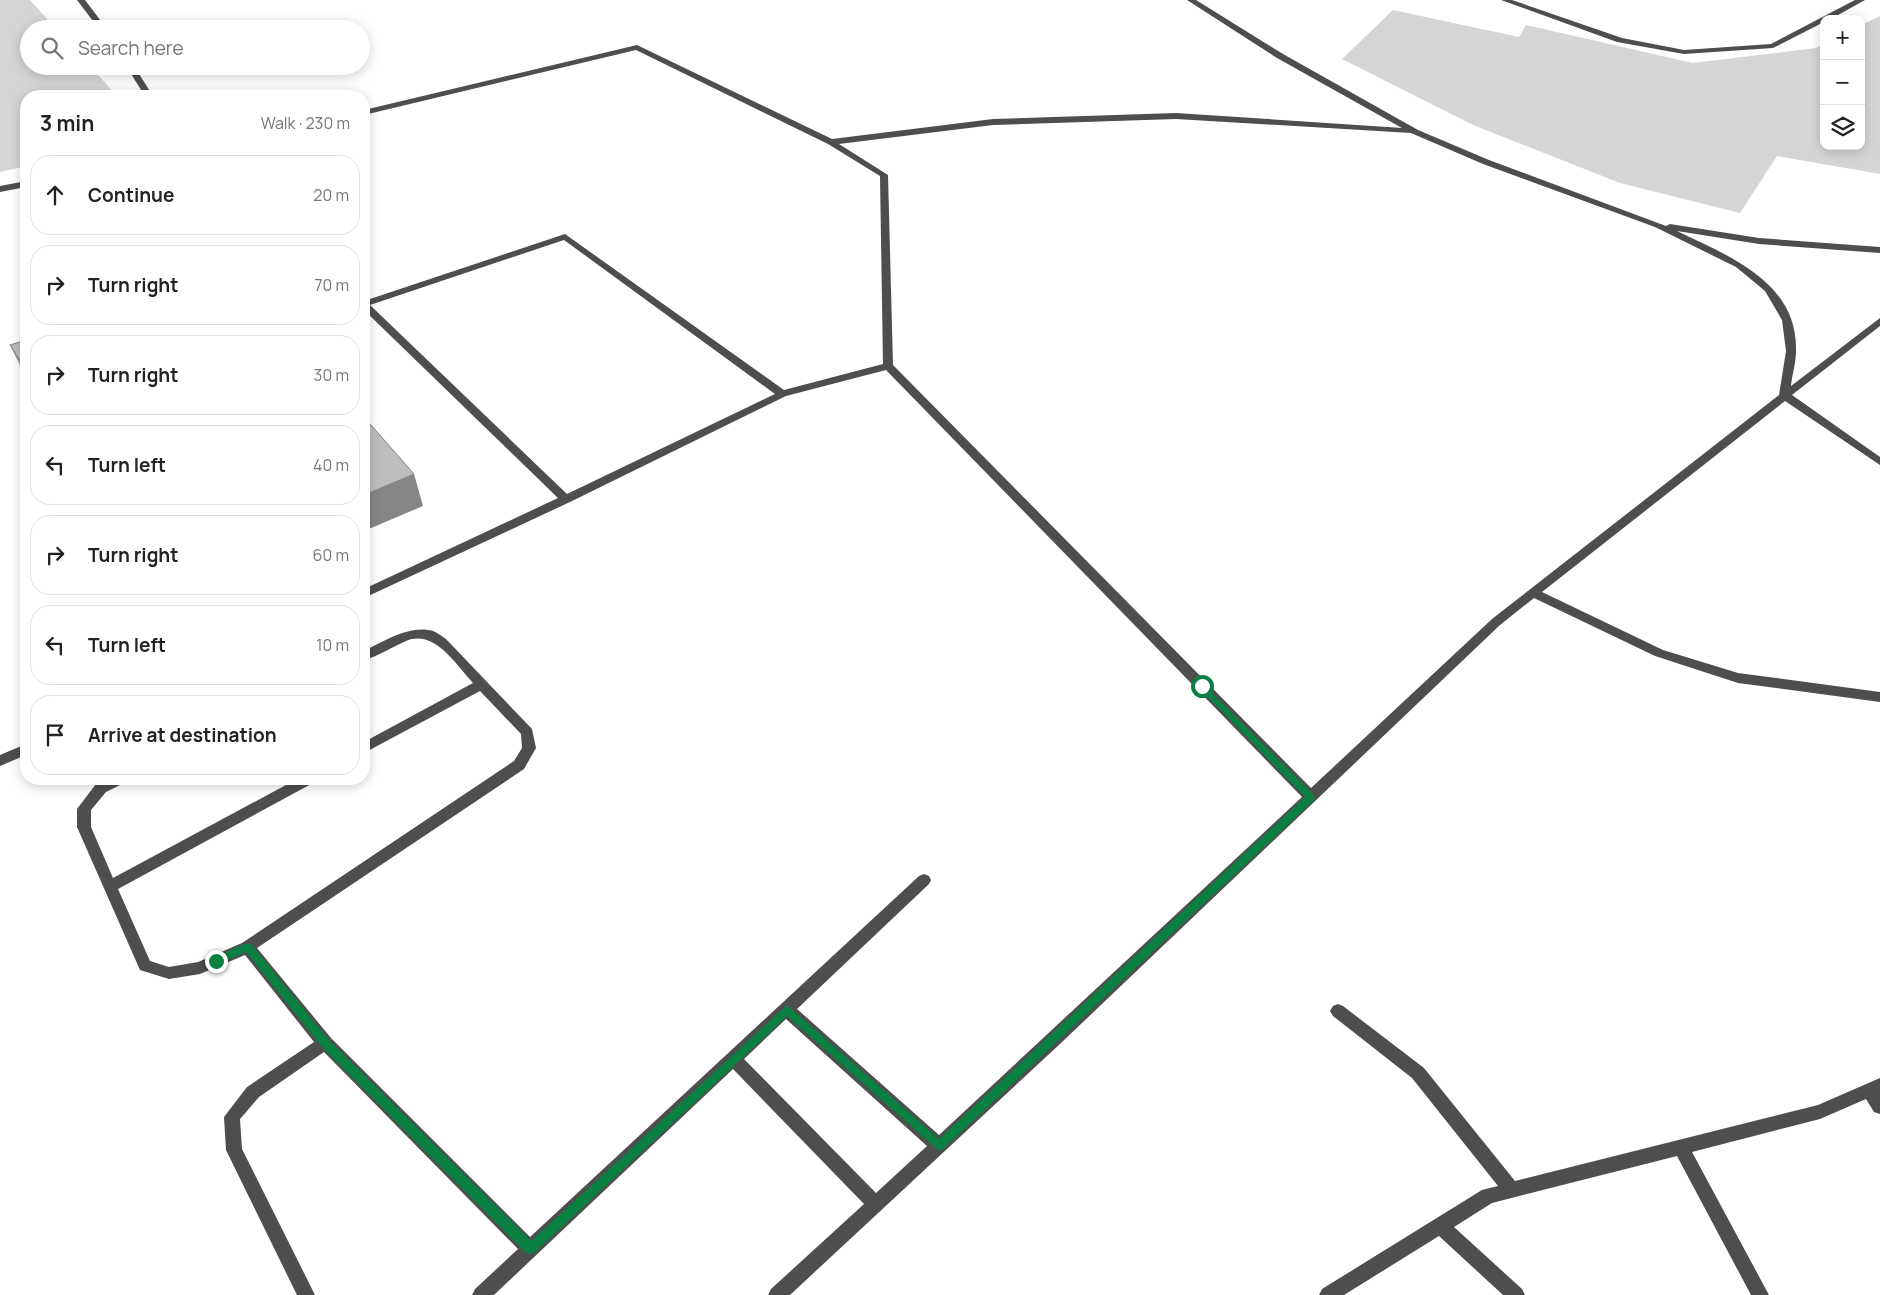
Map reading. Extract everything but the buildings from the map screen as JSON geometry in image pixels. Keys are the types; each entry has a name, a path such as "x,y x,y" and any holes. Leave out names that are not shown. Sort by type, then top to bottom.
{"street":[{"path":"82,0 96,20"},
{"path":"1190,0 1280,56 1414,132 1495,166 1658,225 1739,265 1769,289 1787,320 1791,351 1784,396"},
{"path":"1505,0 1620,40 1684,52 1773,46 1820,21"},
{"path":"1832,15 1861,0"},
{"path":"370,111 638,47 831,142 884,175 888,366 1311,798"},
{"path":"136,75 145,90"},
{"path":"831,142 993,122 1176,116 1414,132"},
{"path":"0,189 20,185"},
{"path":"1658,225 1759,241 1880,250"},
{"path":"370,302 565,237 782,394"},
{"path":"370,310 566,499"},
{"path":"777,1295 1311,798 1496,622 1880,321"},
{"path":"370,591 782,394 888,366"},
{"path":"1784,396 1880,462"},
{"path":"1533,593 1659,653 1738,678 1880,697"},
{"path":"107,785 101,788 84,808 84,827 145,966 169,973 200,968 247,947 519,765 529,748 527,732 442,642 428,634 407,636 370,653"},
{"path":"370,745 482,684"},
{"path":"0,761 20,752"},
{"path":"111,886 297,785"},
{"path":"481,1295 924,880"},
{"path":"247,947 325,1043 530,1249"},
{"path":"787,1010 939,1146"},
{"path":"1338,1011 1418,1073 1512,1190"},
{"path":"306,1295 234,1150 232,1118 253,1092 325,1043"},
{"path":"734,1059 876,1204"},
{"path":"1328,1295 1488,1196 1820,1112 1874,1087 1880,1107"},
{"path":"1680,1148 1760,1295"},
{"path":"1441,1226 1516,1295"}],"shaded area":[{"path":"0,0 30,0 48,20 20,20 20,75 98,75 112,90 20,90 20,167 0,172"},
{"path":"1393,10 1519,37 1526,25 1693,63 1820,46 1820,150 1865,150 1865,23 1880,16 1880,174 1777,156 1740,213 1620,183 1473,125 1342,59"}],"route":[{"path":"216,961 247,947 325,1043 530,1249 787,1010 939,1146 1311,798 1202,686"}]}
